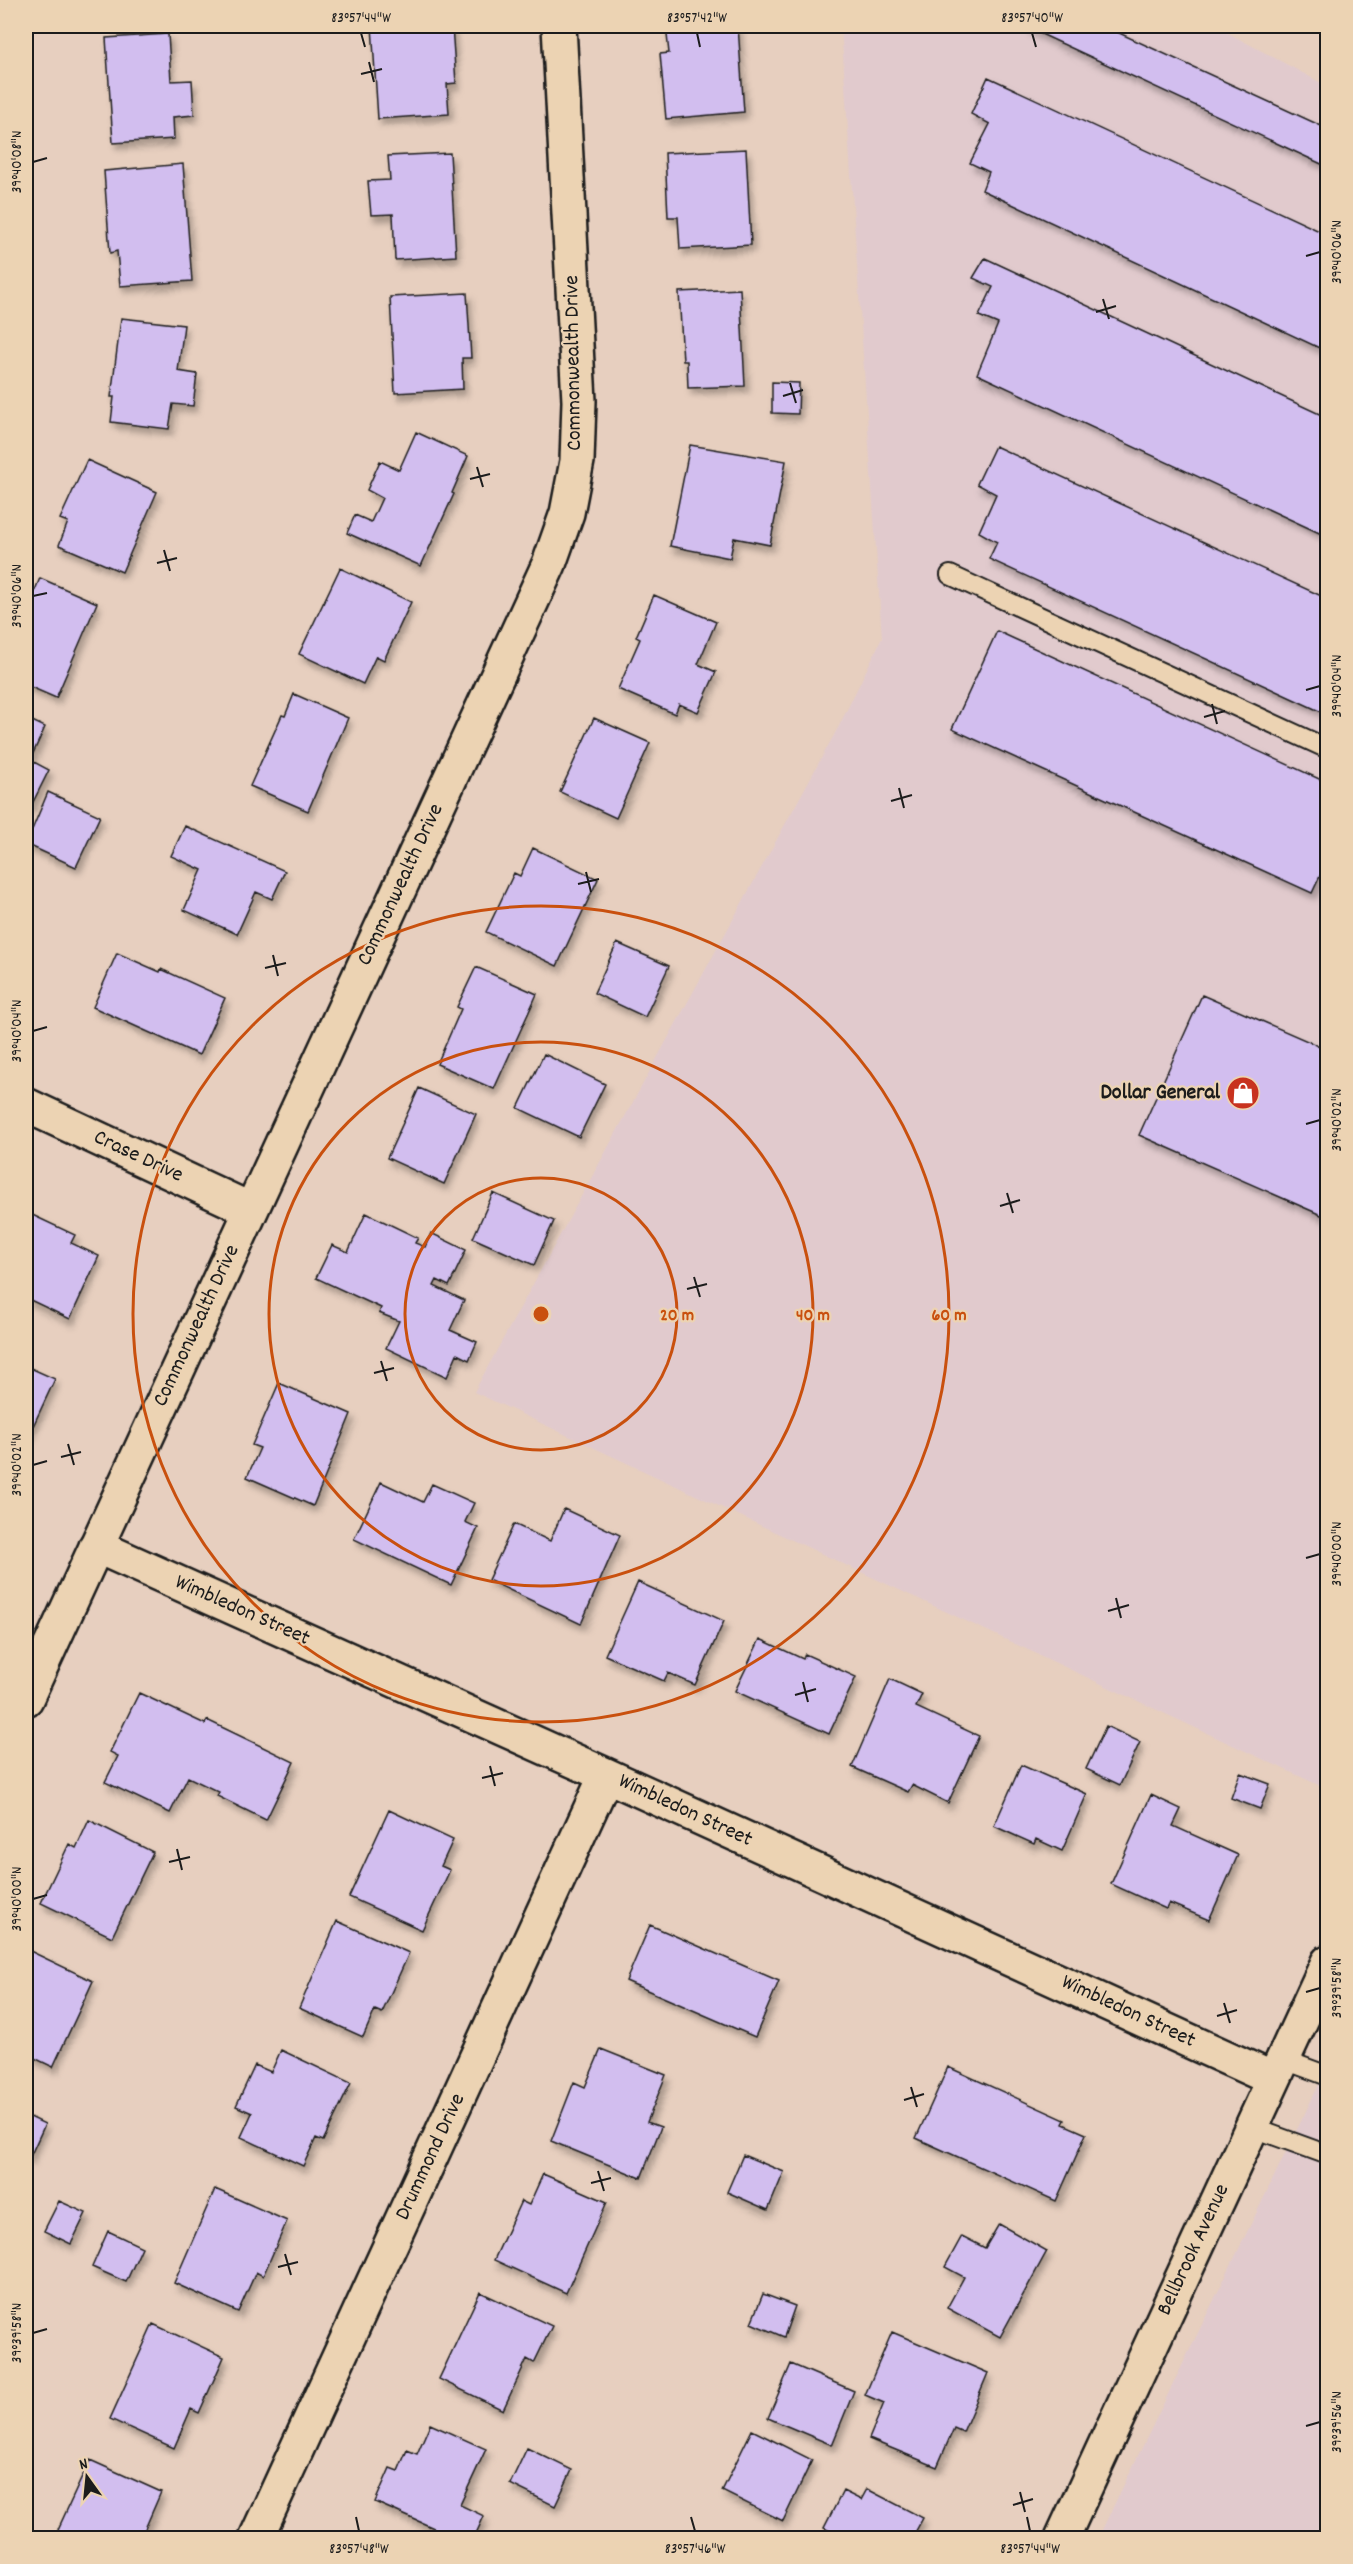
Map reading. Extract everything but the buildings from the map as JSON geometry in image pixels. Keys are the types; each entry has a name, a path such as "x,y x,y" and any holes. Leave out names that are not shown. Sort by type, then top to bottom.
{"street":[{"name":"Commonwealth Drive","path":"26,1699 549,564 567,513 577,461 579,401 559,26"},
{"name":"Crase Drive","path":"26,1105 251,1210"},
{"name":"Wimbledon Street","path":"96,1546 606,1775 1278,2069"},
{"name":"Drummond Drive","path":"256,2538 606,1775"},
{"name":"Bellbrook Avenue","path":"1062,2538 1328,1962"}],"lane":[{"path":"950,575 1328,749"},
{"path":"1278,2069 1328,2076"},
{"path":"1251,2127 1328,2155"}],"shaded area":[{"path":"841,26 1215,26 1327,86 1327,1789 474,1392 839,726 882,638"},
{"path":"1327,2068 1327,2538 1098,2538"}],"place":[{"name":"Dollar General","path":"1243,1093"}]}
